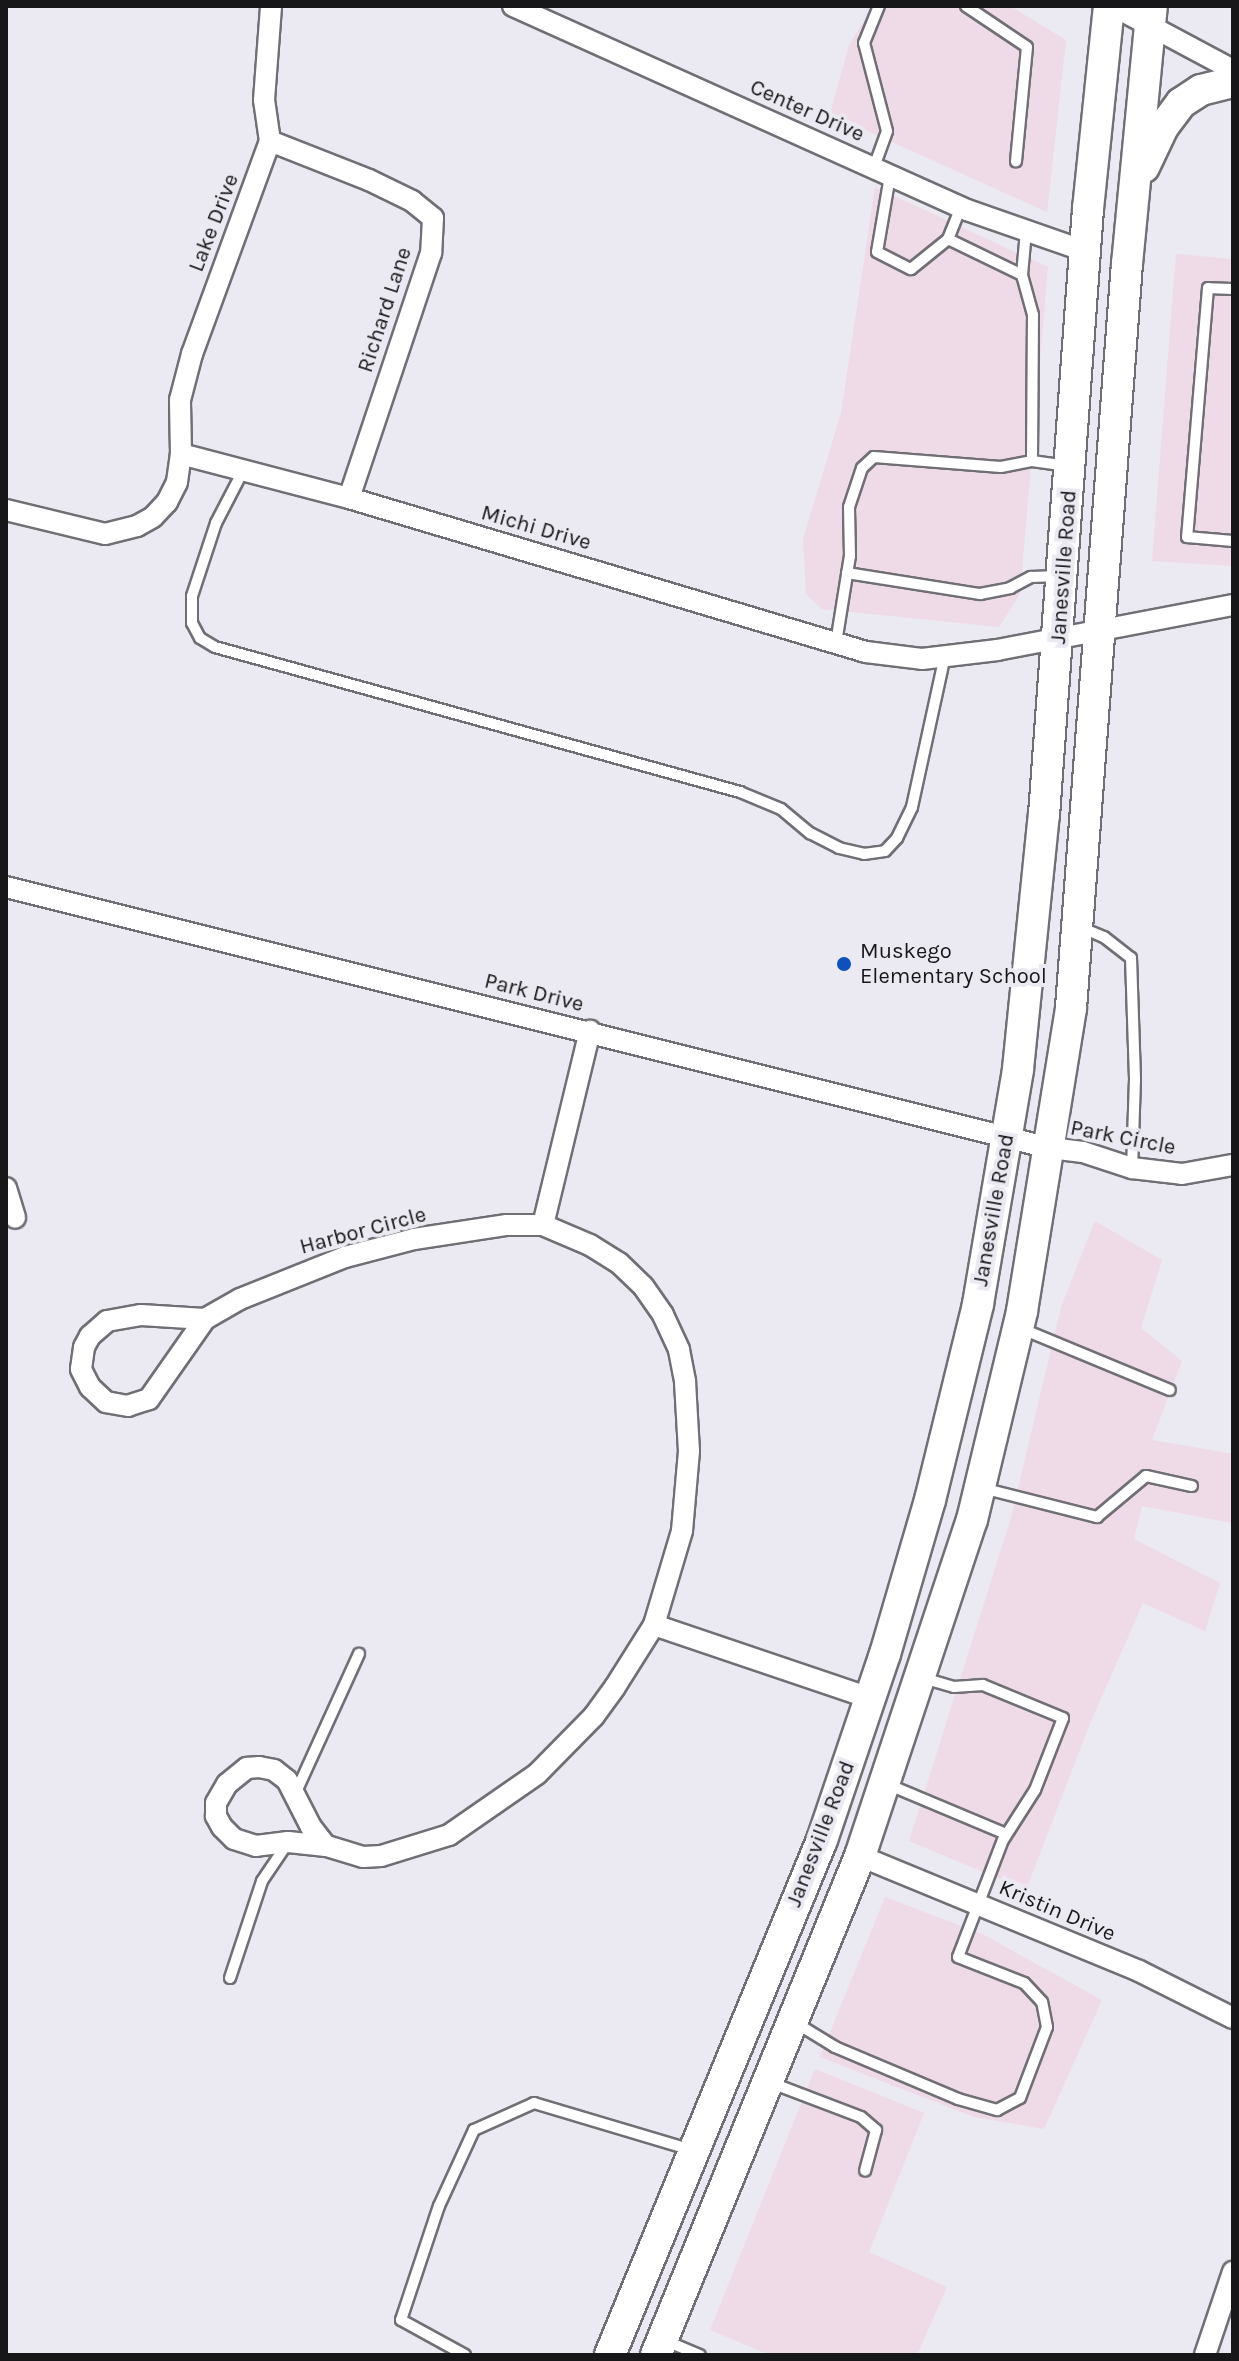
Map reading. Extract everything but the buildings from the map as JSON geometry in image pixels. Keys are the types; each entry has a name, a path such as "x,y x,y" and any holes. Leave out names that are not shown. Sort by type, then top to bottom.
{"main road":[{"name":"Janesville Road","path":"613,2348 796,1903 867,1708 930,1500 978,1304 1018,1069 1059,640 1085,251 1111,6"},
{"name":"Janesville Road","path":"657,2350 860,1856 932,1647 981,1487 1019,1328 1071,1008 1131,219 1151,15"},
{"path":"1131,219 1146,160 1175,109 1201,90 1233,82"},
{"path":"1071,456 1113,450"},
{"path":"796,1903 824,1872 860,1856 846,1811 867,1708 907,1676 932,1647"},
{"path":"867,1708 883,1706 886,1726 881,1793"},
{"path":"694,2151 733,2166"},
{"path":"613,2348 657,2350"}],"street":[{"name":"Lake Drive","path":"181,454 180,400 192,354 270,141 264,91 271,6"},
{"name":"Center Drive","path":"513,6 961,207 1085,251"},
{"path":"1111,6 1151,15 1233,70"},
{"name":"Richard Lane","path":"270,141 369,180 412,201 433,218 431,253 349,498"},
{"path":"6,510 105,534 122,532 153,517 167,502 177,482 181,454"},
{"name":"Michi Drive","path":"181,454 349,498 866,652 922,659 1059,640 1233,605"},
{"name":"Park Drive","path":"6,887 1050,1148"},
{"path":"543,1225 590,1031"},
{"name":"Park Circle","path":"1050,1148 1083,1152 1132,1168 1182,1174 1233,1165"},
{"path":"6,1188 15,1218"},
{"name":"Harbor Circle","path":"205,1319 141,1315 107,1321 90,1336 81,1359 81,1369 90,1387 106,1402 128,1406 149,1399 205,1319 240,1299 345,1257 414,1239 507,1225 543,1225 590,1245 619,1263 657,1305 679,1350 688,1414 688,1489 674,1567 654,1625 594,1716 537,1774 510,1796 449,1835 417,1848 363,1857 326,1846 288,1842 256,1846 234,1839 222,1827 216,1816 216,1803 234,1774 247,1768 274,1770 296,1792 311,1827 326,1846"},
{"path":"654,1625 867,1708"},
{"name":"Kristin Drive","path":"860,1856 1139,1971 1233,2018"},
{"path":"1205,2355 1233,2272"}],"lane":[{"path":"879,6 864,43 887,131 877,252 911,269 948,239 961,207"},
{"path":"966,6 1027,47 1016,161"},
{"path":"1026,231 1022,275 1033,315 1032,461"},
{"path":"948,239 1022,275"},
{"path":"1233,289 1208,288 1187,537 1233,541"},
{"path":"836,643 847,573 849,507 862,468 874,457 1001,467 1071,456"},
{"path":"244,469 216,523 192,596 192,623 200,638 215,647 740,792 781,809 810,833 839,848 864,854 885,851 897,838 912,807 945,656"},
{"path":"847,573 980,594 1010,588 1031,577 1064,576"},
{"path":"1077,926 1104,937 1131,958 1135,1079 1132,1168"},
{"path":"1019,1328 1170,1390"},
{"path":"981,1487 1097,1517 1146,1476 1192,1486"},
{"path":"296,1792 359,1654"},
{"path":"792,2020 835,2047 958,2099 997,2110 1020,2098 1047,2027 1042,2002 1024,1983 958,1957 976,1904 1006,1834 1035,1790 1063,1718 983,1685 954,1687 921,1677"},
{"path":"881,1793 1006,1834"},
{"path":"230,1978 262,1881 288,1842"},
{"path":"767,2081 861,2117 876,2130 865,2171"},
{"path":"465,2355 401,2320 439,2206 474,2130 534,2103 694,2151"},
{"path":"657,2350 700,2355"}],"shaded area":[{"path":"873,6 1010,6 1066,40 1047,212 830,114 849,45"},
{"path":"875,187 1048,267 1020,594 999,627 822,609 806,594 803,539 841,413"},
{"path":"1176,254 1233,259 1233,566 1152,561"},
{"path":"1095,1221 1162,1260 1141,1328 1182,1361 1152,1440 1233,1454 1232,1523 1142,1506 1134,1539 1220,1583 1205,1631 1143,1603 1089,1726 1026,1890 909,1841 1011,1518 1061,1307"},
{"path":"885,1897 982,1934 1102,2000 1044,2129 974,2117 820,2057"},
{"path":"815,2069 924,2113 869,2252 947,2287 917,2355 770,2355 710,2330"}],"place":[{"name":"Muskego Elementary School","path":"844,964"}]}
